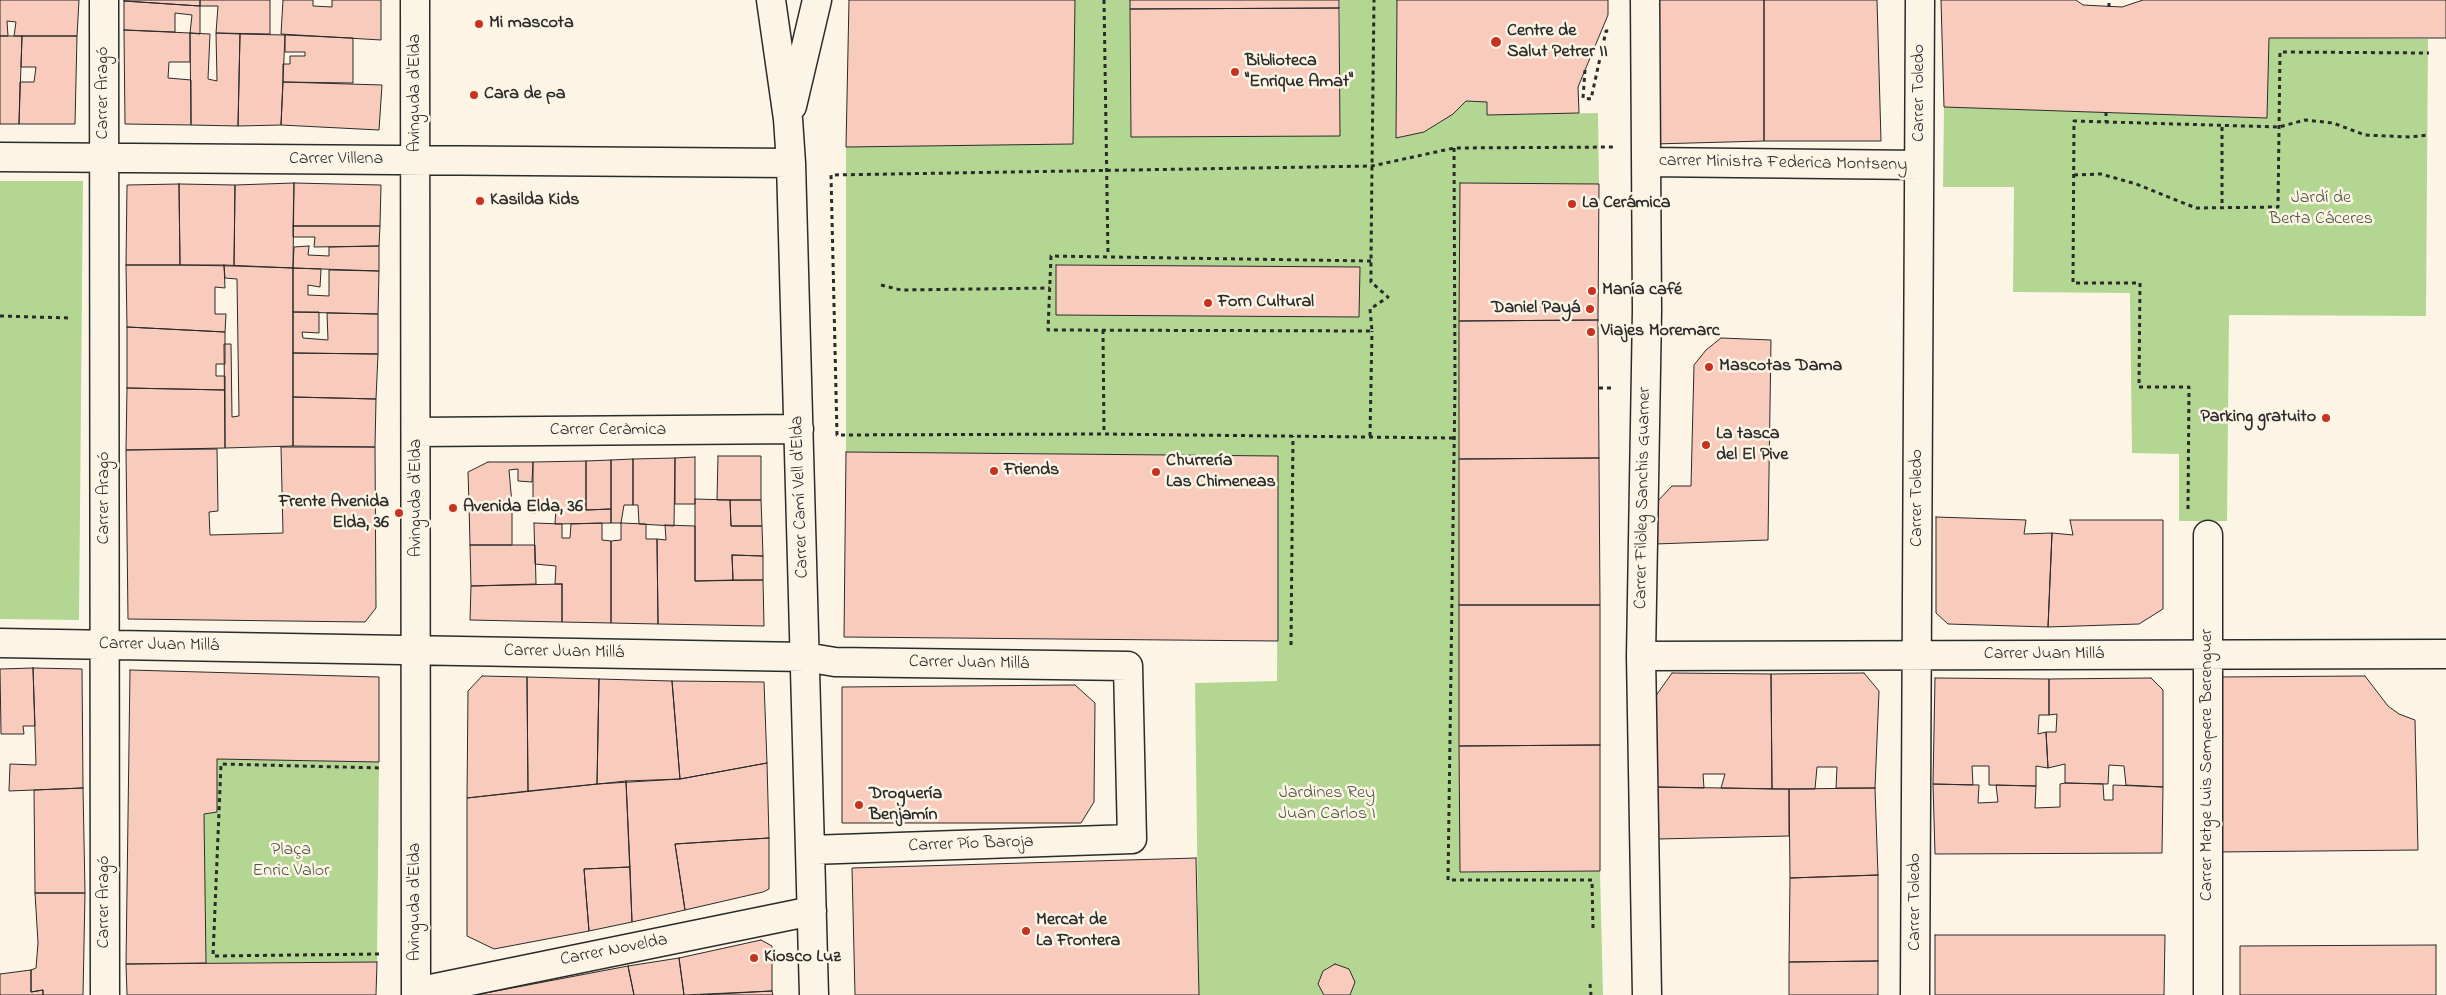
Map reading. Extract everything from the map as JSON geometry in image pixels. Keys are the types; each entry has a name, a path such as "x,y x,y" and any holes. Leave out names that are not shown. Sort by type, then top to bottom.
{"street":[{"name":"Carrer Aragó","path":"104,0 105,995"},
{"name":"Avinguda d'Elda","path":"416,0 416,993"},
{"name":"Carrer Camí Vell d'Elda","path":"772,0 788,119 791,163 814,995"},
{"path":"788,119 817,0"},
{"name":"Carrer Filòleg Sanchis Guarner","path":"1646,0 1647,311 1642,656 1647,995"},
{"name":"Carrer Toledo","path":"1915,995 1920,0"},
{"name":"Carrer Villena","path":"0,157 791,163"},
{"name":"carrer Ministra Federica Montseny","path":"1646,162 1920,165"},
{"name":"Carrer Ceràmica","path":"416,432 799,429"},
{"name":"Carrer Metge Luis Sempere Berenguer","path":"2208,535 2208,995"},
{"name":"Carrer Juan Millá","path":"0,643 805,657 835,662 1128,666 1132,839"},
{"name":"Carrer Juan Millá","path":"1642,656 2446,654"},
{"name":"Carrer Pío Baroja","path":"810,850 1132,839"},
{"name":"Carrer Novelda","path":"416,993 812,911"}],"path":[{"path":"1104,0 1108,256"},
{"path":"1370,436 1372,330 1370,308 1388,297 1371,282 1374,0"},
{"path":"2109,0 2109,7"},
{"path":"1585,70 1583,98 1591,99 1606,31 1617,30"},
{"path":"2074,175 2101,174 2136,184 2196,208 2222,206 2278,207 2280,52 2429,53"},
{"path":"2106,112 2106,122"},
{"path":"2188,512 2189,387 2139,387 2140,283 2073,283 2074,121 2222,127 2279,127 2305,120 2333,122 2365,134 2410,137 2428,135"},
{"path":"2222,127 2222,206"},
{"path":"1454,438 1104,434 837,435 831,175 1372,166 1454,148 1616,146"},
{"path":"1454,148 1457,384 1454,438 1448,880 1592,880 1593,928"},
{"path":"1372,261 1051,256 1048,330 1372,330"},
{"path":"881,285 901,290 1050,288"},
{"path":"0,316 76,318"},
{"path":"1103,330 1104,434"},
{"path":"1599,388 1617,389"},
{"path":"1291,645 1293,436"},
{"path":"379,954 212,956 221,764 383,768"},
{"path":"1590,984 1591,995"}],"green space":[{"name":"Jardines Rey Juan Carlos I","path":"1075,0 1130,0 1131,137 1340,135 1340,0 1397,0 1396,138 1424,132 1453,114 1466,101 1487,102 1488,115 1598,113 1599,184 1460,183 1460,872 1600,871 1603,995 1199,995 1195,683 1277,681 1278,456 846,452 846,147 1073,144"},
{"name":"Jardí de Berta Cáceres","path":"2269,38 2428,39 2426,316 2229,315 2227,521 2179,521 2179,454 2132,453 2130,293 2013,292 2014,187 1943,187 1944,107 2267,118"},
{"path":"0,181 83,181 79,620 0,619"},
{"name":"Plaça Enric Valor","path":"217,759 379,762 377,962 206,963 204,814 217,812"}],"building":[{"path":"0,0 79,0 77,36 14,36 16,22 7,21 8,36 0,36"},
{"path":"200,0 200,6 124,1"},
{"path":"200,0 270,0 270,34 216,33 218,6 200,6"},
{"path":"283,0 313,0 313,6 332,7 332,0 381,0 381,40 281,34"},
{"path":"849,0 1075,0 1073,144 846,147"},
{"path":"1130,0 1339,0 1339,8 1130,9"},
{"name":"Centre de Salut Petrer II","path":"1397,0 1608,0 1608,15 1578,87 1579,113 1487,115 1487,102 1466,101 1453,114 1424,132 1396,138"},
{"path":"1653,0 1764,0 1764,141 1654,144"},
{"path":"1764,0 1877,0 1881,141 1764,141"},
{"path":"1941,0 2076,0 2083,5 2122,7 2143,0 2446,0 2446,38 2269,38 2267,118 1944,107"},
{"path":"124,1 200,6 200,34 190,33 192,15 175,13 175,32 124,30"},
{"name":"Biblioteca \"Enrique Amat\"","path":"1339,8 1340,136 1131,137 1130,9"},
{"path":"124,30 190,33 190,62 169,62 168,78 191,80 191,125 125,124"},
{"path":"190,33 210,34 208,79 217,81 216,33 240,34 238,126 191,125"},
{"path":"240,34 285,35 281,125 238,126"},
{"path":"285,35 353,38 353,83 283,82 283,64 290,64 290,56 305,56 305,52 285,52"},
{"path":"0,36 22,36 19,124 0,124"},
{"path":"22,36 77,36 75,124 19,124 20,82 34,82 36,67 21,67"},
{"path":"283,82 382,85 379,130 281,125"},
{"path":"294,183 293,268 234,266 235,185"},
{"path":"294,183 381,185 380,226 293,226"},
{"path":"1460,183 1599,184 1598,320 1459,321"},
{"path":"179,184 180,265 126,265 127,185"},
{"path":"179,184 235,185 234,266 180,265"},
{"path":"293,226 380,226 379,246 314,247 315,237 293,237"},
{"path":"309,246 308,255 329,256 329,247 379,246 379,271 293,268 294,247"},
{"path":"126,265 224,265 225,288 215,287 215,314 226,314 225,332 127,327"},
{"path":"224,265 293,268 293,446 225,448 224,344 231,344 232,417 239,416 237,279 225,278"},
{"name":"Forn Cultural","path":"1056,265 1360,267 1359,317 1056,315"},
{"path":"293,268 321,269 320,287 308,285 308,295 329,296 329,270 379,271 378,314 293,312"},
{"path":"293,312 319,312 319,333 302,332 303,338 328,340 327,313 378,314 378,354 293,353"},
{"path":"1598,320 1599,458 1459,459 1459,321"},
{"path":"127,327 225,332 225,364 216,364 216,376 225,376 225,390 127,388"},
{"path":"1721,338 1771,340 1768,540 1655,544 1655,504 1672,486 1691,486 1694,365 1706,350"},
{"path":"293,353 378,354 376,399 293,397"},
{"path":"127,388 225,390 225,448 126,450"},
{"path":"293,397 376,399 375,447 293,446"},
{"path":"281,447 375,447 376,608 365,622 128,619 126,450 217,449 218,511 209,512 210,535 283,533"},
{"path":"846,452 1278,456 1278,641 844,637"},
{"path":"718,456 761,456 761,500 717,500"},
{"path":"695,457 695,504 675,504 675,458"},
{"path":"675,458 674,526 639,524 638,505 633,505 633,459"},
{"path":"1599,458 1600,605 1459,605 1459,459"},
{"path":"633,459 633,505 624,505 621,523 611,523 611,460"},
{"path":"611,460 611,509 586,510 586,461"},
{"path":"586,461 586,510 611,509 611,523 555,524 556,507 548,506 547,511 533,513 533,462"},
{"path":"488,462 533,462 532,482 518,481 518,469 509,470 512,504 469,504 468,472"},
{"path":"695,499 730,500 731,526 762,526 763,556 732,555 733,580 695,581"},
{"path":"730,500 761,500 762,526 731,526"},
{"path":"469,504 512,504 512,545 470,545"},
{"path":"1936,517 2026,520 2024,534 2052,533 2048,627 1948,624 1936,613"},
{"path":"2070,520 2163,520 2163,609 2139,624 2048,627 2052,533 2073,535"},
{"path":"534,523 562,524 562,538 570,538 571,524 602,523 602,540 611,541 611,623 562,622 562,584 555,584 556,566 535,564"},
{"path":"621,523 646,524 646,539 657,539 658,624 611,623 611,541 621,540"},
{"path":"665,525 695,526 695,581 763,580 764,626 658,624 657,539 666,540"},
{"path":"470,545 535,545 536,584 471,586"},
{"path":"732,555 763,556 763,580 733,580"},
{"path":"562,584 562,622 470,620 471,586"},
{"path":"1459,605 1600,605 1600,745 1459,746"},
{"path":"33,668 82,669 83,788 9,791 10,764 36,765"},
{"path":"33,668 35,726 23,726 24,734 1,734 0,669"},
{"path":"130,670 379,677 379,762 217,759 217,812 204,814 206,963 126,964"},
{"path":"1672,673 1771,674 1772,789 1721,788 1725,774 1703,774 1704,788 1656,787 1655,697"},
{"path":"1864,673 1879,691 1875,788 1836,788 1837,767 1817,767 1815,789 1772,789 1771,674"},
{"path":"482,676 527,677 528,791 467,798 468,691"},
{"path":"2365,676 2388,706 2399,714 2415,720 2418,850 2217,852 2217,677"},
{"path":"527,677 599,679 597,784 528,791"},
{"path":"1935,678 2049,679 2049,715 2039,715 2038,734 2046,732 2048,768 2036,766 2036,786 1989,785 1989,766 1972,766 1973,785 1933,784"},
{"path":"2151,678 2163,690 2163,787 2126,785 2124,766 2109,765 2108,784 2065,783 2065,764 2048,768 2046,732 2056,732 2057,714 2049,715 2049,679"},
{"path":"599,679 672,681 680,779 597,784"},
{"path":"672,681 764,682 767,763 680,779"},
{"path":"1075,685 1095,703 1094,802 1081,823 842,823 842,687"},
{"path":"1600,745 1600,871 1460,872 1459,746"},
{"path":"767,763 769,838 675,844 685,910 632,922 626,781 680,779"},
{"path":"626,781 630,867 584,869 589,931 494,949 467,936 467,798"},
{"path":"1933,784 1979,785 1978,803 1998,802 1996,785 2036,786 2035,808 2060,807 2060,784 2103,784 2104,800 2113,800 2113,785 2163,787 2162,853 1935,854"},
{"path":"1656,787 1789,789 1789,836 1658,839"},
{"path":"83,788 85,893 35,893 34,790"},
{"path":"1875,788 1878,875 1790,878 1789,789"},
{"path":"769,838 769,889 685,910 675,844"},
{"name":"Mercat de La Frontera","path":"1196,858 1199,995 855,995 852,868"},
{"path":"630,867 632,922 589,931 584,869"},
{"path":"1878,875 1878,961 1789,962 1790,878"},
{"path":"35,893 85,893 83,995 43,995 43,990 31,992 31,970 36,968 38,943"},
{"path":"1935,935 2165,935 2164,995 1935,995"},
{"path":"761,940 772,946 772,991 684,995 679,958"},
{"path":"2436,945 2436,995 2240,995 2240,946"},
{"path":"679,958 684,995 634,995 628,966"},
{"path":"1878,961 1878,995 1789,995 1789,962"},
{"path":"377,962 376,995 127,995 126,964"},
{"path":"1335,964 1349,969 1355,982 1350,995 1324,995 1318,984 1323,971"},
{"path":"628,966 634,995 475,995"},
{"path":"31,970 31,992 43,990 43,995 0,995 0,974"},
{"path":"772,991 773,995 700,995"}],"place":[{"name":"Mi mascota","path":"479,24"},
{"name":"Centre de Salut Petrer II","path":"1496,42"},
{"name":"Biblioteca \"Enrique Amat\"","path":"1235,72"},
{"name":"Cara de pa","path":"474,95"},
{"name":"Kasilda Kids","path":"480,201"},
{"name":"La Cerámica","path":"1572,204"},
{"name":"Manía café","path":"1592,291"},
{"name":"Forn Cultural","path":"1208,303"},
{"name":"Daniel Payá","path":"1590,309"},
{"name":"Viajes Moremarc","path":"1591,332"},
{"name":"Mascotas Dama","path":"1709,367"},
{"name":"Parking gratuito","path":"2326,418"},
{"name":"La tasca del El Pive","path":"1706,445"},
{"name":"Friends","path":"994,471"},
{"name":"Churrería Las Chimeneas","path":"1156,472"},
{"name":"Avenida Elda, 36","path":"453,508"},
{"name":"Frente Avenida Elda, 36","path":"399,513"},
{"name":"Droguería Benjamín","path":"859,805"},
{"name":"Mercat de La Frontera","path":"1026,931"},
{"name":"Kiosco Luz","path":"754,958"}]}
